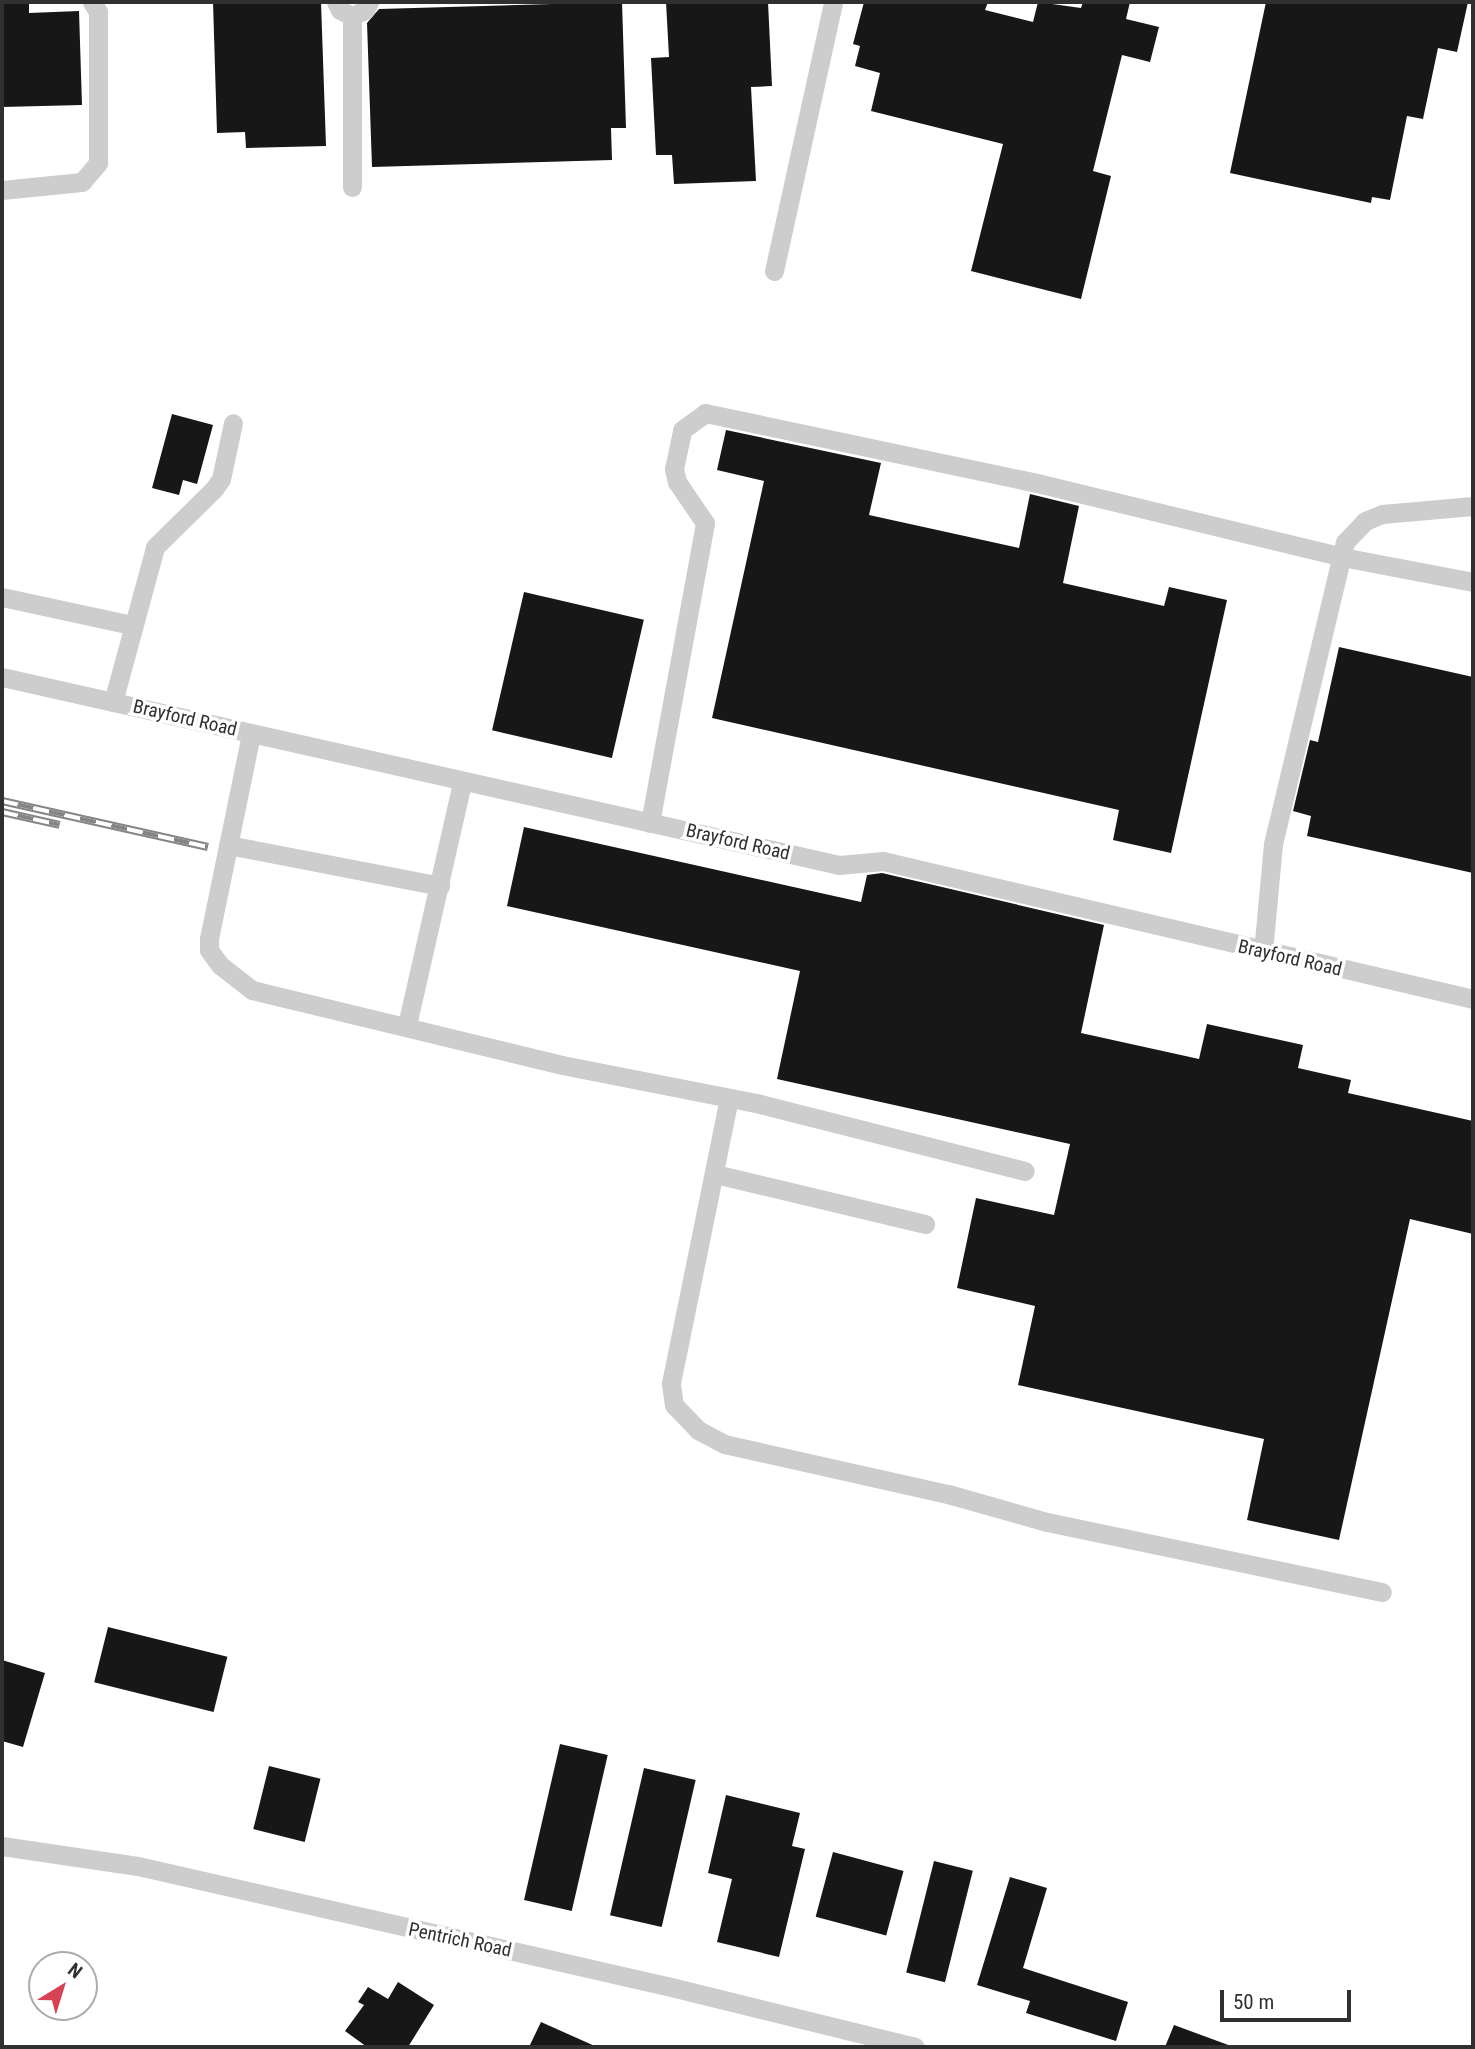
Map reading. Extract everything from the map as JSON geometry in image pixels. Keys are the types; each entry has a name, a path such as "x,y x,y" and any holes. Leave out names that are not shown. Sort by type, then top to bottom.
{"lane":[{"path":"2,190 82,182 98,163 98,12 92,2"},
{"path":"336,2 340,10 352,16"},
{"path":"352,16 365,10 369,2"},
{"path":"774,271 833,2"},
{"path":"352,16 352,187"},
{"path":"650,823 705,523 677,482 674,469 681,430 705,413 1037,483 1342,557 1473,582"},
{"path":"113,702 131,625 155,547 221,479 233,423"},
{"path":"1263,953 1273,845 1350,533 1365,521 1382,514 1473,506"},
{"path":"2,597 131,625"},
{"name":"Brayford Road","path":"2,677 839,865 883,861 1114,913 1263,953 1473,999"},
{"path":"250,734 209,950 228,974 252,990 407,1025 562,1065 729,1098 1025,1171"},
{"path":"407,1025 463,782"},
{"path":"228,845 440,886"},
{"path":"729,1098 671,1396 690,1423 709,1438 948,1494 1047,1522 1382,1592"},
{"path":"715,1174 925,1224"},
{"name":"Pentrich Road","path":"2,1846 138,1866 667,1986 915,2047"}],"building":[{"path":"2,2 29,2 29,13 79,11 82,105 2,107"},
{"path":"213,2 321,2 326,146 246,148 245,132 217,133"},
{"path":"622,2 626,128 611,128 612,160 372,167 367,23 379,9"},
{"path":"666,2 768,2 772,86 751,87 756,181 674,184 672,155 656,155 651,58 669,57"},
{"path":"864,2 988,2 985,10 1033,22 1038,2 1081,8 1083,2 1130,2 1126,19 1159,27 1150,62 1122,55 1093,171 1111,176 1081,299 971,271 1003,144 871,111 880,73 855,66 860,46 853,44"},
{"path":"1266,2 1468,2 1457,52 1438,48 1423,119 1407,116 1390,200 1372,197 1371,203 1230,173"},
{"path":"172,414 213,425 197,484 183,480 179,495 152,488"},
{"path":"726,430 881,463 869,515 1019,548 1030,494 1079,506 1063,583 1164,606 1169,587 1227,600 1171,853 1113,840 1119,810 712,718 764,481 717,470"},
{"path":"524,592 644,620 612,758 492,730"},
{"path":"1339,647 1473,677 1473,873 1307,836 1311,816 1293,811 1310,740 1318,742"},
{"path":"524,827 861,902 867,875 882,873 1104,925 1081,1033 1199,1059 1207,1024 1303,1045 1298,1068 1351,1080 1348,1093 1473,1121 1473,1234 1410,1219 1339,1540 1247,1520 1264,1439 1018,1385 1035,1306 957,1288 976,1198 1054,1215 1070,1144 777,1079 800,971 507,906"},
{"path":"108,1627 227,1657 214,1712 94,1682"},
{"path":"2,1660 45,1673 23,1747 2,1741"},
{"path":"560,1744 608,1755 572,1911 524,1900"},
{"path":"269,1766 320,1779 305,1842 253,1829"},
{"path":"644,1768 696,1780 662,1927 610,1915"},
{"path":"726,1795 800,1813 792,1846 805,1849 779,1957 717,1942 732,1879 708,1873"},
{"path":"833,1852 904,1871 886,1936 816,1917"},
{"path":"934,1861 973,1871 945,1982 906,1973"},
{"path":"1010,1877 1047,1888 1023,1968 1128,2002 1116,2041 1026,2013 1030,2001 977,1985"},
{"path":"398,1982 434,2005 408,2047 367,2047 345,2031 364,2005 358,2002 368,1987 388,1999"},
{"path":"541,2022 597,2047 529,2047"},
{"path":"1174,2025 1231,2046 1165,2047"}],"railway":[{"path":"2,801 208,847"},
{"path":"2,812 60,825"}]}
